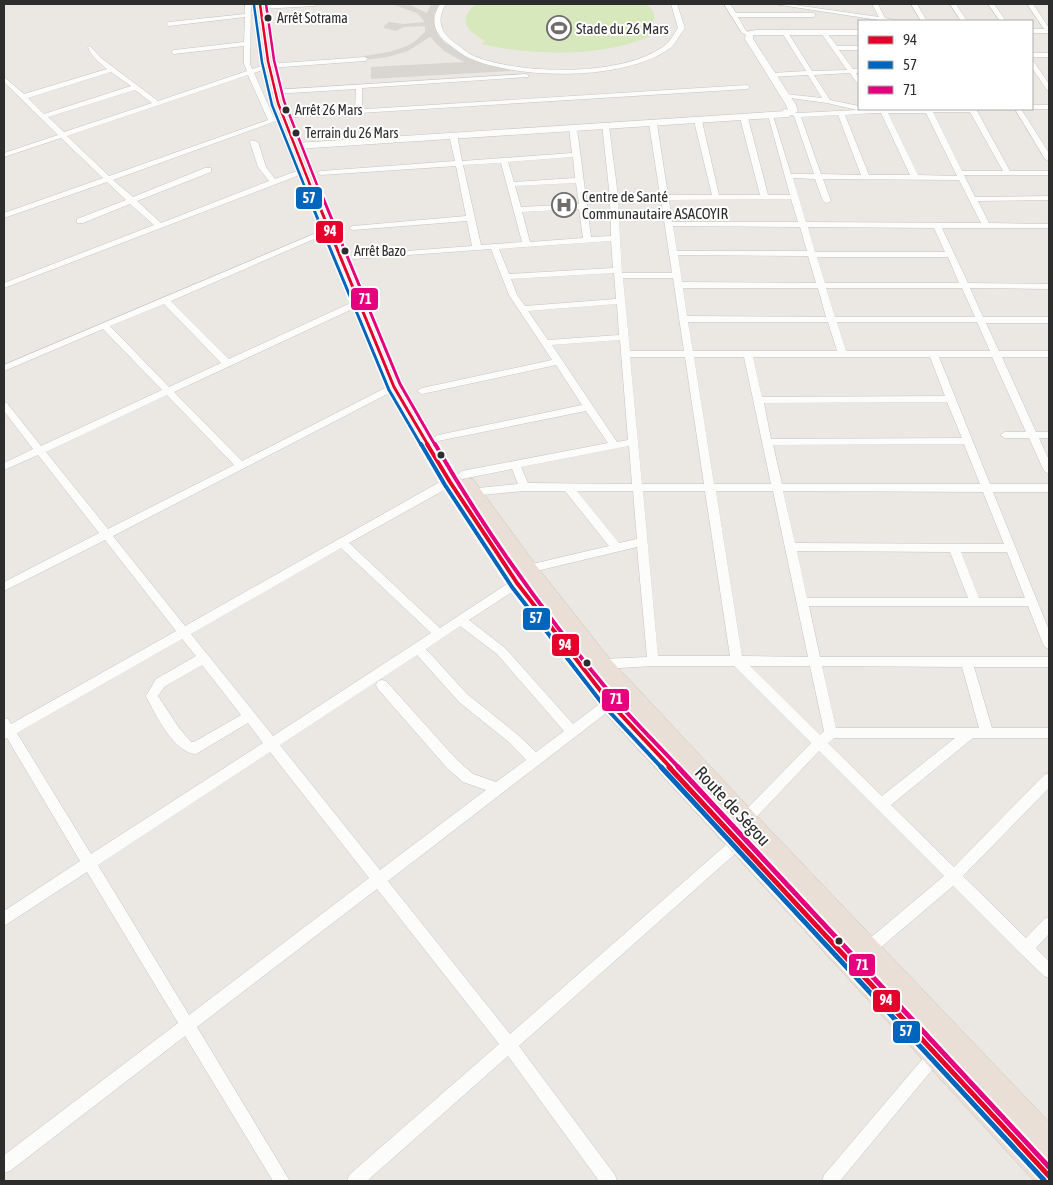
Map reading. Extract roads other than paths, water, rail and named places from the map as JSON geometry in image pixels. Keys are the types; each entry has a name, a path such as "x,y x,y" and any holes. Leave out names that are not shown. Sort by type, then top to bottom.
{"highway":[{"name":"Route de Ségou","path":"263,6 264,46 268,65 279,91 283,117 321,173 368,298 405,381 522,576 602,664 739,831 1049,1176"},
{"name":"Route de Ségou","path":"301,143 358,303 394,387 450,482 522,576 610,703 739,831 868,949 1049,1143"}],"street":[{"path":"169,24 263,6 315,4"},
{"path":"443,4 436,18 436,24 445,39 459,50 492,64 544,73"},
{"path":"279,91 529,76 544,73 603,70 636,63 672,43 680,30 682,17 674,4"},
{"path":"727,4 786,96 793,109 791,113"},
{"path":"777,4 798,5 812,12 821,32 858,81"},
{"path":"835,4 839,13"},
{"path":"875,4 883,19"},
{"path":"914,4 923,20"},
{"path":"953,4 963,20"},
{"path":"991,4 1002,20"},
{"path":"1030,4 1049,31"},
{"path":"263,6 246,44 247,64 268,65 365,58"},
{"path":"734,15 812,12 839,13 890,20"},
{"path":"827,201 819,177 791,113 744,39 750,30 858,32"},
{"path":"1033,32 1049,31"},
{"path":"785,32 827,101"},
{"path":"174,52 246,44"},
{"path":"90,48 99,59 157,103"},
{"path":"835,48 858,48"},
{"path":"1033,55 1049,55"},
{"path":"4,155 268,65"},
{"path":"268,65 283,117"},
{"path":"1033,65 1049,89"},
{"path":"23,97 113,69"},
{"path":"772,75 858,71"},
{"path":"4,79 64,134 131,201 160,226"},
{"path":"359,86 358,109 367,111"},
{"path":"44,116 136,87"},
{"path":"4,216 283,117 747,87"},
{"path":"786,96 827,101 858,108"},
{"path":"1033,107 1049,107"},
{"path":"301,143 791,113 928,110 986,226"},
{"path":"973,110 1007,172"},
{"path":"1019,110 1049,159"},
{"path":"884,111 915,177"},
{"path":"301,143 653,124 791,113"},
{"path":"841,113 866,177"},
{"path":"770,116 842,354"},
{"path":"744,118 764,196"},
{"path":"698,121 716,197"},
{"path":"653,124 737,661 1049,971"},
{"path":"605,126 614,198 615,238 653,661"},
{"path":"573,128 587,240"},
{"path":"453,136 477,248"},
{"path":"254,142 262,167 273,182"},
{"path":"321,173 576,155"},
{"path":"504,160 527,244"},
{"path":"80,221 208,170"},
{"path":"788,176 915,177 1007,172 1049,173"},
{"path":"4,286 294,174"},
{"path":"511,184 580,180"},
{"path":"614,198 794,197"},
{"path":"972,199 1049,198"},
{"path":"518,210 583,206"},
{"path":"353,228 471,218"},
{"path":"669,224 1049,226"},
{"path":"937,225 1049,471"},
{"path":"4,368 317,236"},
{"path":"354,257 615,238"},
{"path":"494,247 513,295 615,446"},
{"path":"673,253 950,255"},
{"path":"506,277 618,273 677,280 821,285 1049,286"},
{"path":"165,300 227,364"},
{"path":"522,309 621,301"},
{"path":"4,467 358,303"},
{"path":"684,319 1049,320"},
{"path":"105,326 240,465"},
{"path":"545,343 624,337"},
{"path":"626,354 1049,354"},
{"path":"748,354 831,733"},
{"path":"934,354 1049,644"},
{"path":"422,390 558,362"},
{"path":"4,587 394,387"},
{"path":"758,400 952,399"},
{"path":"4,405 509,1045 610,1181"},
{"path":"438,438 589,407"},
{"path":"1005,435 1049,435"},
{"path":"767,442 968,441"},
{"path":"467,483 515,465 634,442"},
{"path":"515,465 524,488"},
{"path":"467,483 524,488 1049,488"},
{"path":"282,1181 89,863 5,730 442,486"},
{"path":"569,488 617,548"},
{"path":"4,919 418,648 522,576 642,542"},
{"path":"342,543 439,634"},
{"path":"790,547 1011,548"},
{"path":"954,548 975,602"},
{"path":"802,602 1032,602"},
{"path":"460,620 501,652 573,732"},
{"path":"418,648 462,698 514,738 535,760"},
{"path":"203,658 160,684 152,696 156,705 181,740 188,747 196,748 249,716"},
{"path":"602,664 653,661 1049,662"},
{"path":"966,661 987,732"},
{"path":"382,685 452,764 468,778 498,789"},
{"path":"4,1165 610,703"},
{"path":"881,805 972,732"},
{"path":"355,1181 509,1045 739,831 819,742 831,733 1049,733"},
{"path":"868,949 953,877 1049,779"},
{"path":"1026,949 1049,924"},
{"path":"830,1181 937,1053"}],"place":[{"name":"Arrêt Sotrama","path":"268,18"},
{"name":"Stade du 26 Mars","path":"559,28"},
{"name":"Arrêt 26 Mars","path":"286,110"},
{"name":"Terrain du 26 Mars","path":"296,133"},
{"name":"Centre de Santé Communautaire ASACOYIR","path":"564,205"},
{"name":"Arrêt Bazo","path":"345,251"}]}
